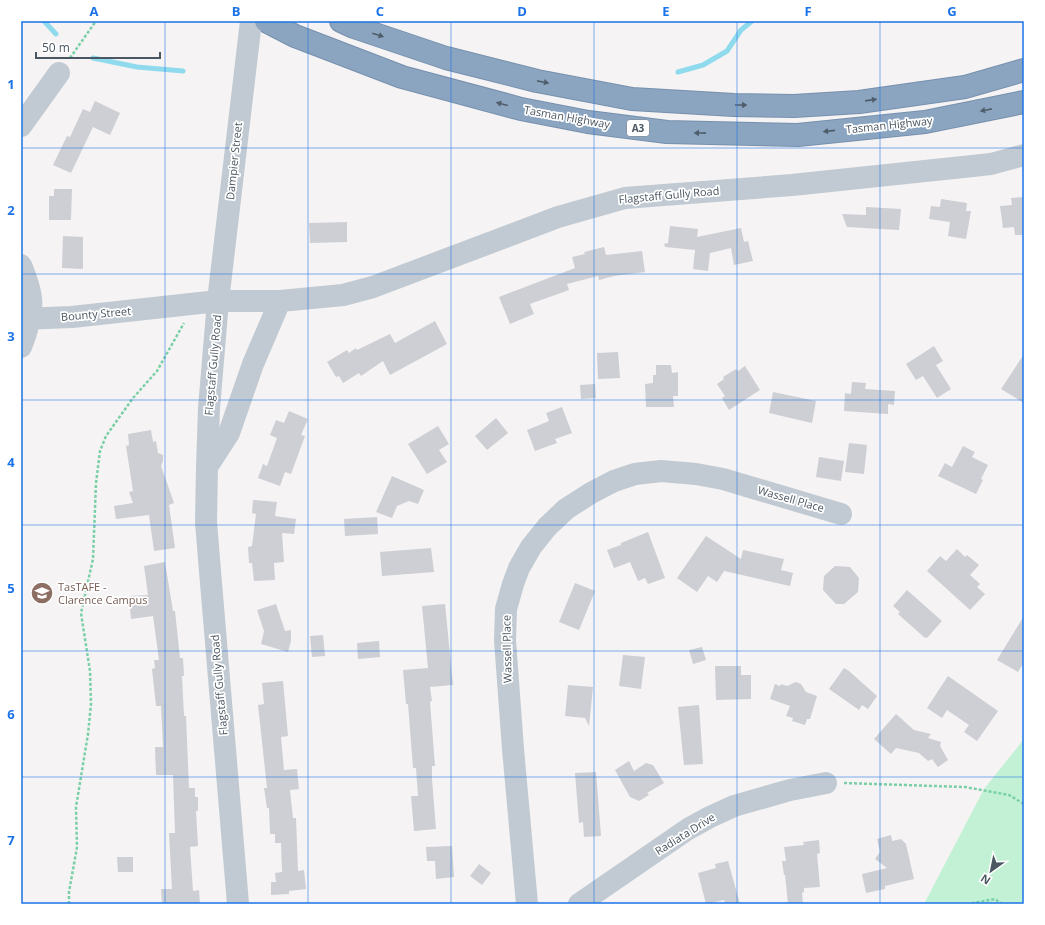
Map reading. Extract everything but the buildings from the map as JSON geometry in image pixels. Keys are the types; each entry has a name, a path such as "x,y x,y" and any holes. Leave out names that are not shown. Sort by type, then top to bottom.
{"highway":[{"name":"Tasman Highway","path":"266,21 294,36 402,77 521,109 588,122 667,132 798,135 925,122 1024,102"},
{"path":"341,21 354,27 446,58 537,81 632,99 734,105 794,106 859,102 965,87 1024,70"}],"street":[{"name":"Dampier Street","path":"218,301 251,21"},
{"path":"21,126 59,73"},
{"name":"Flagstaff Gully Road","path":"238,904 206,522 209,408 218,301 280,301 343,294 373,287 558,217 625,198 786,185 991,164 1024,155"},
{"path":"21,265 31,298 25,319 21,347"},
{"name":"Bounty Street","path":"25,319 72,317 218,301"},
{"path":"207,467 229,433 253,364 280,301"},
{"name":"Wassell Place","path":"527,904 504,640 506,609 519,568 531,547 547,527 566,509 591,493 614,481 635,474 661,471 696,474 723,479 841,514"},
{"name":"Radiata Drive","path":"579,904 688,829 710,817 734,806 790,790 826,784"}],"path":[{"path":"59,73 96,21"},
{"path":"70,904 69,892 77,848 76,807 88,734 91,704 90,671 81,613 94,559 96,483 100,451 106,436 134,398 157,371 185,321"},
{"path":"826,784 849,783 965,787 1009,795 1024,804"},
{"path":"972,904 995,899 1002,904"}],"green space":[{"path":"1024,739 1024,904 924,904 984,789"}],"waterway":[{"path":"44,21 56,34"},
{"path":"678,72 703,65 727,51 741,30 752,21"},
{"path":"93,58 137,67 183,71"}],"place":[{"name":"TasTAFE - Clarence Campus","path":"42,593"}]}
